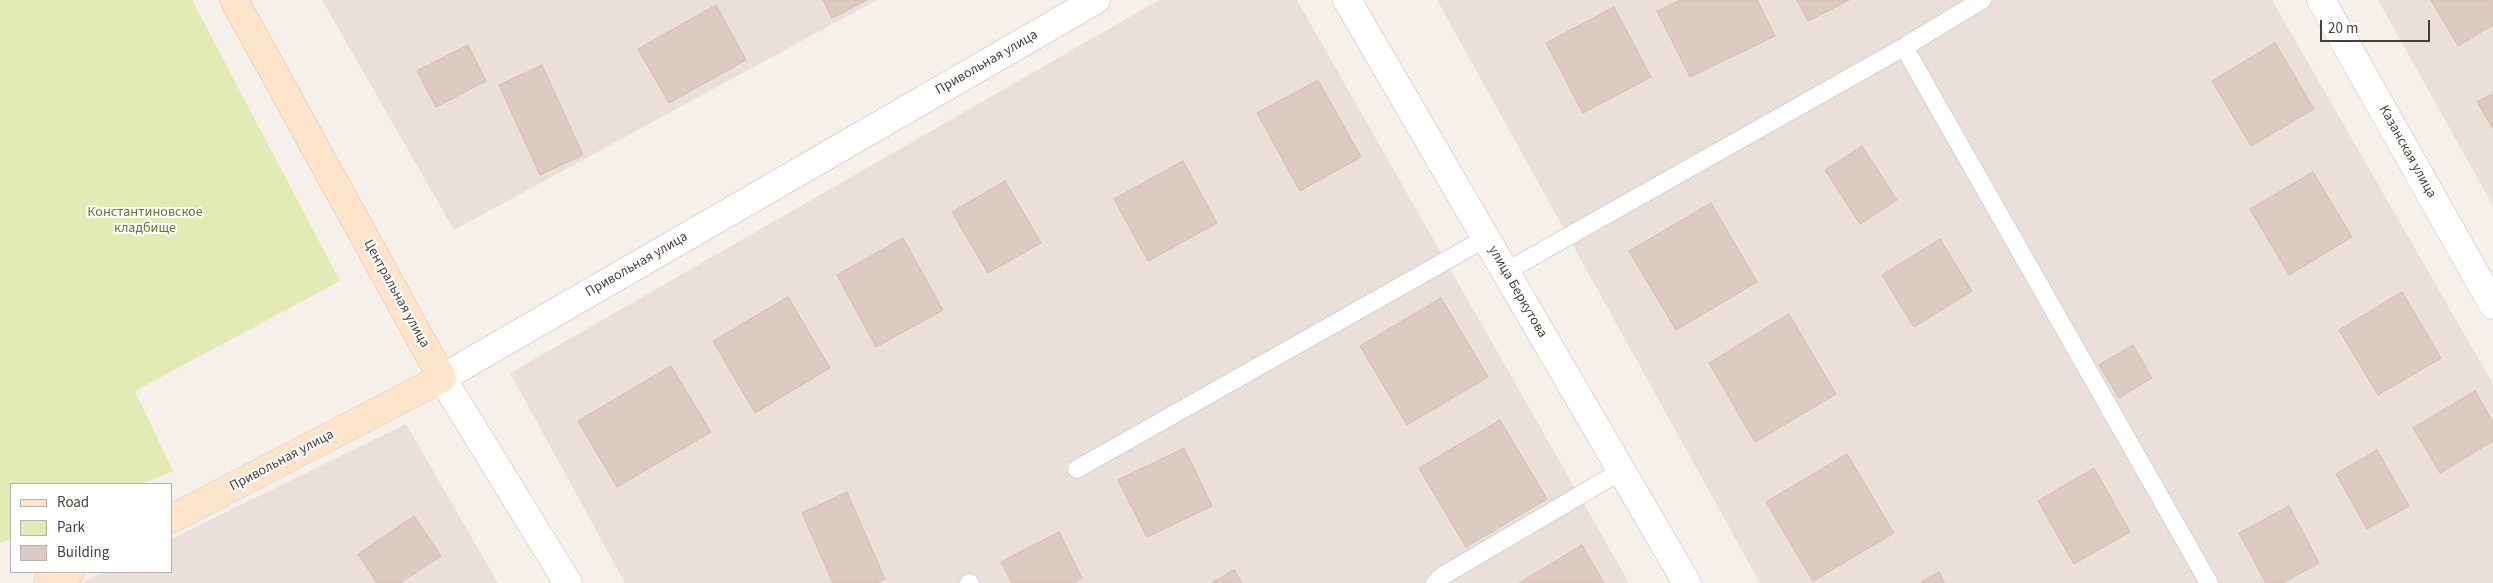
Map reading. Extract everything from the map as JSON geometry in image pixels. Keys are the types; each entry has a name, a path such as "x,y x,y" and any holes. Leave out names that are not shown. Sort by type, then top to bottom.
{"street":[{"name":"Центральная улица","path":"234,0 442,378 568,583"},
{"name":"Привольная улица","path":"172,518 442,378 1096,0"},
{"name":"улица Беркутова","path":"1347,0 1687,583"},
{"name":"Казанская улица","path":"2321,0 2493,305"},
{"path":"48,583 68,573"}],"lane":[{"path":"1505,272 1904,47 1982,0"},
{"path":"1904,47 2209,583"},
{"path":"1077,469 1486,238"},
{"path":"1435,583 1444,575 1621,471"}],"shaded area":[{"path":"322,0 877,0 454,230"},
{"path":"1159,0 1297,0 1629,583 625,583 510,373"},
{"path":"1437,0 2272,0 2493,384 2493,583 1760,583"},
{"path":"2378,0 2493,0 2493,206"},
{"path":"406,424 498,583 81,583 102,573 172,573 172,539"}],"green space":[{"name":"Константиновское кладбище","path":"0,0 192,0 340,281 135,391 173,471 144,483 10,483 10,539 0,543"}],"building":[{"path":"823,0 867,0 832,18"},
{"path":"1680,0 1757,0 1775,36 1690,77 1657,11"},
{"path":"1797,0 1849,0 1808,21"},
{"path":"2431,0 2493,0 2493,25 2458,46"},
{"path":"716,5 746,60 669,103 638,49"},
{"path":"1614,7 1651,77 1583,113 1546,43"},
{"path":"2275,43 2314,109 2251,146 2212,81"},
{"path":"468,45 486,81 436,107 417,71"},
{"path":"542,65 583,155 540,175 499,85"},
{"path":"1318,80 1361,157 1300,191 1257,113"},
{"path":"2493,93 2493,129 2477,102"},
{"path":"1862,146 1897,200 1860,224 1825,170"},
{"path":"1183,161 1217,223 1148,261 1114,199"},
{"path":"2313,172 2352,237 2289,275 2250,209"},
{"path":"1005,181 1041,243 988,273 952,212"},
{"path":"1711,203 1757,282 1676,330 1629,251"},
{"path":"903,238 943,310 876,347 837,275"},
{"path":"1940,239 1972,291 1914,327 1882,275"},
{"path":"2402,292 2441,358 2378,395 2339,330"},
{"path":"788,297 830,368 755,413 713,341"},
{"path":"1441,298 1488,377 1407,425 1360,346"},
{"path":"1789,314 1836,394 1755,442 1709,363"},
{"path":"2133,345 2152,378 2119,398 2099,365"},
{"path":"671,366 711,432 617,487 578,421"},
{"path":"2475,391 2493,422 2493,441 2440,473 2413,428"},
{"path":"1500,420 1547,499 1466,547 1419,468"},
{"path":"1184,448 1212,506 1147,537 1118,480"},
{"path":"2377,450 2409,506 2367,529 2336,474"},
{"path":"1847,454 1894,533 1813,581 1766,502"},
{"path":"2094,468 2130,532 2074,564 2038,501"},
{"path":"847,492 885,579 876,583 833,583 802,513"},
{"path":"2289,506 2319,563 2282,583 2266,583 2239,533"},
{"path":"414,516 441,556 400,583 377,583 358,554"},
{"path":"1059,532 1082,578 1072,583 1012,583 1001,562"},
{"path":"1582,545 1604,583 1519,583"},
{"path":"1234,570 1242,583 1211,583"},
{"path":"1939,572 1945,583 1920,583"}]}
